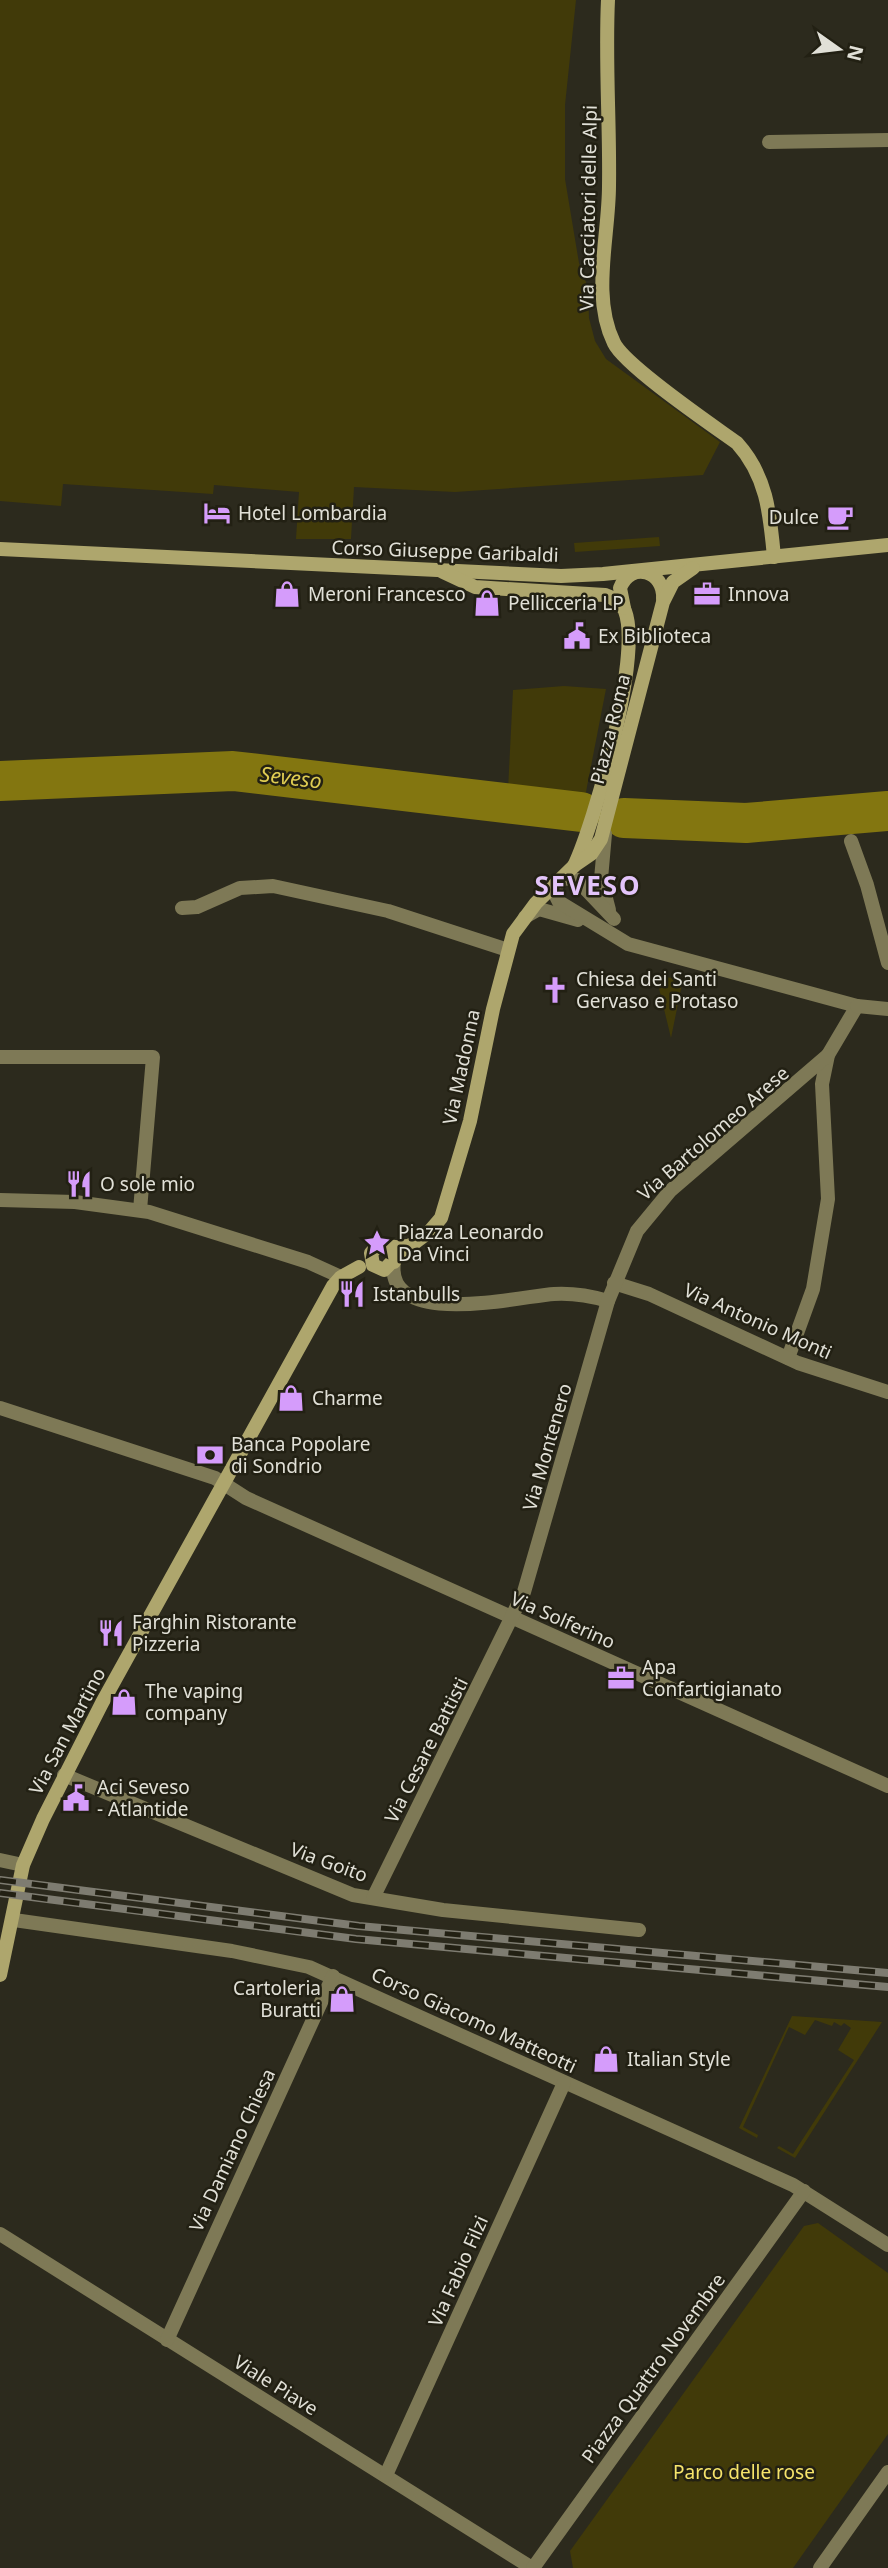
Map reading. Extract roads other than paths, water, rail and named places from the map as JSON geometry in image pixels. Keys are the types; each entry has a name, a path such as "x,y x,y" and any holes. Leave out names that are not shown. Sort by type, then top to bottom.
{"street":[{"name":"Via Cacciatori delle Alpi","path":"608,0 609,188 604,316 614,345 633,365 737,443 750,457 761,476 775,557"},
{"path":"768,142 888,141"},
{"name":"Corso Giuseppe Garibaldi","path":"0,548 561,576 639,571 888,545"},
{"name":"Piazza Roma","path":"601,816 668,589 679,576 708,564"},
{"path":"431,570 475,587 605,595 617,600 625,611"},
{"name":"Piazza Roma","path":"601,816 627,671 625,611 620,597 622,583 627,576 639,571 653,574 662,584 660,611"},
{"path":"519,922 573,867 594,851 601,816"},
{"path":"601,816 601,879 609,924"},
{"path":"851,841 867,885 888,963"},
{"path":"559,881 568,878 577,880 609,924 625,939 644,948 829,999 857,1006 888,1009"},
{"path":"559,881 555,894 559,902 609,924"},
{"path":"182,908 197,907 240,888 273,886 388,911 508,950"},
{"path":"519,922 539,909 609,924"},
{"name":"Via Madonna","path":"407,1246 424,1237 439,1220 472,1113 492,1009 508,950 519,922"},
{"path":"788,1358 813,1289 825,1223 829,1168 822,1084 828,1055 857,1006"},
{"name":"Via Bartolomeo Arese","path":"614,1283 637,1231 655,1207 706,1159 828,1055"},
{"path":"0,1057 153,1057 140,1210"},
{"path":"0,1200 75,1202 140,1210 326,1269 337,1282 359,1267 377,1247 407,1246"},
{"path":"387,1246 393,1252 394,1274 401,1287 429,1303 513,1301 557,1293 608,1301"},
{"path":"359,1267 387,1269 407,1246"},
{"path":"371,1253 371,1263 377,1269"},
{"name":"Via San Martino","path":"0,1975 23,1865 64,1775 337,1282"},
{"name":"Via Montenero","path":"513,1620 534,1562 614,1283"},
{"name":"Via Antonio Monti","path":"614,1283 649,1294 788,1358 888,1392"},
{"name":"Via Solferino","path":"0,1408 225,1484 246,1497 513,1620 888,1786"},
{"name":"Via Cesare Battisti","path":"373,1898 513,1620"},
{"name":"Via Goito","path":"64,1775 353,1895 443,1910 639,1930"},
{"path":"0,1860 23,1865"},
{"name":"Corso Giacomo Matteotti","path":"9,1926 283,1960 332,1976 804,2191 888,2245"},
{"name":"Via Damiano Chiesa","path":"167,2340 332,1976"},
{"name":"Via Fabio Filzi","path":"386,2475 564,2083"},
{"name":"Piazza Quattro Novembre","path":"533,2568 804,2191"},
{"name":"Viale Piave","path":"0,2234 533,2568"},
{"path":"820,2568 888,2472"}],"waterway":[{"name":"Seveso","path":"0,781 233,771 581,812"},
{"name":"Seveso","path":"624,818 746,823 888,811"}],"railway":[{"path":"0,1880 359,1926 888,1973"},
{"path":"0,1893 356,1939 888,1987"}],"place":[{"name":"Hotel Lombardia","path":"217,513"},
{"name":"Dulce","path":"840,517"},
{"name":"Meroni Francesco","path":"287,594"},
{"name":"Innova","path":"707,594"},
{"name":"Pellicceria LP","path":"487,603"},
{"name":"Ex Biblioteca","path":"577,636"},
{"name":"Chiesa dei Santi Gervaso e Protaso","path":"555,990"},
{"name":"O sole mio","path":"79,1184"},
{"name":"Piazza Leonardo Da Vinci","path":"377,1243"},
{"name":"Istanbulls","path":"352,1294"},
{"name":"Charme","path":"291,1398"},
{"name":"Banca Popolare di Sondrio","path":"210,1455"},
{"name":"Farghin Ristorante Pizzeria","path":"111,1633"},
{"name":"Apa Confartigianato","path":"621,1678"},
{"name":"The vaping company","path":"124,1702"},
{"name":"Aci Seveso - Atlantide","path":"76,1798"},
{"name":"Cartoleria Buratti","path":"342,1999"},
{"name":"Italian Style","path":"606,2059"}],"district":[{"name":"SEVESO","path":"588,885"}],"park label":[{"name":"Parco delle rose","path":"744,2472"}]}
